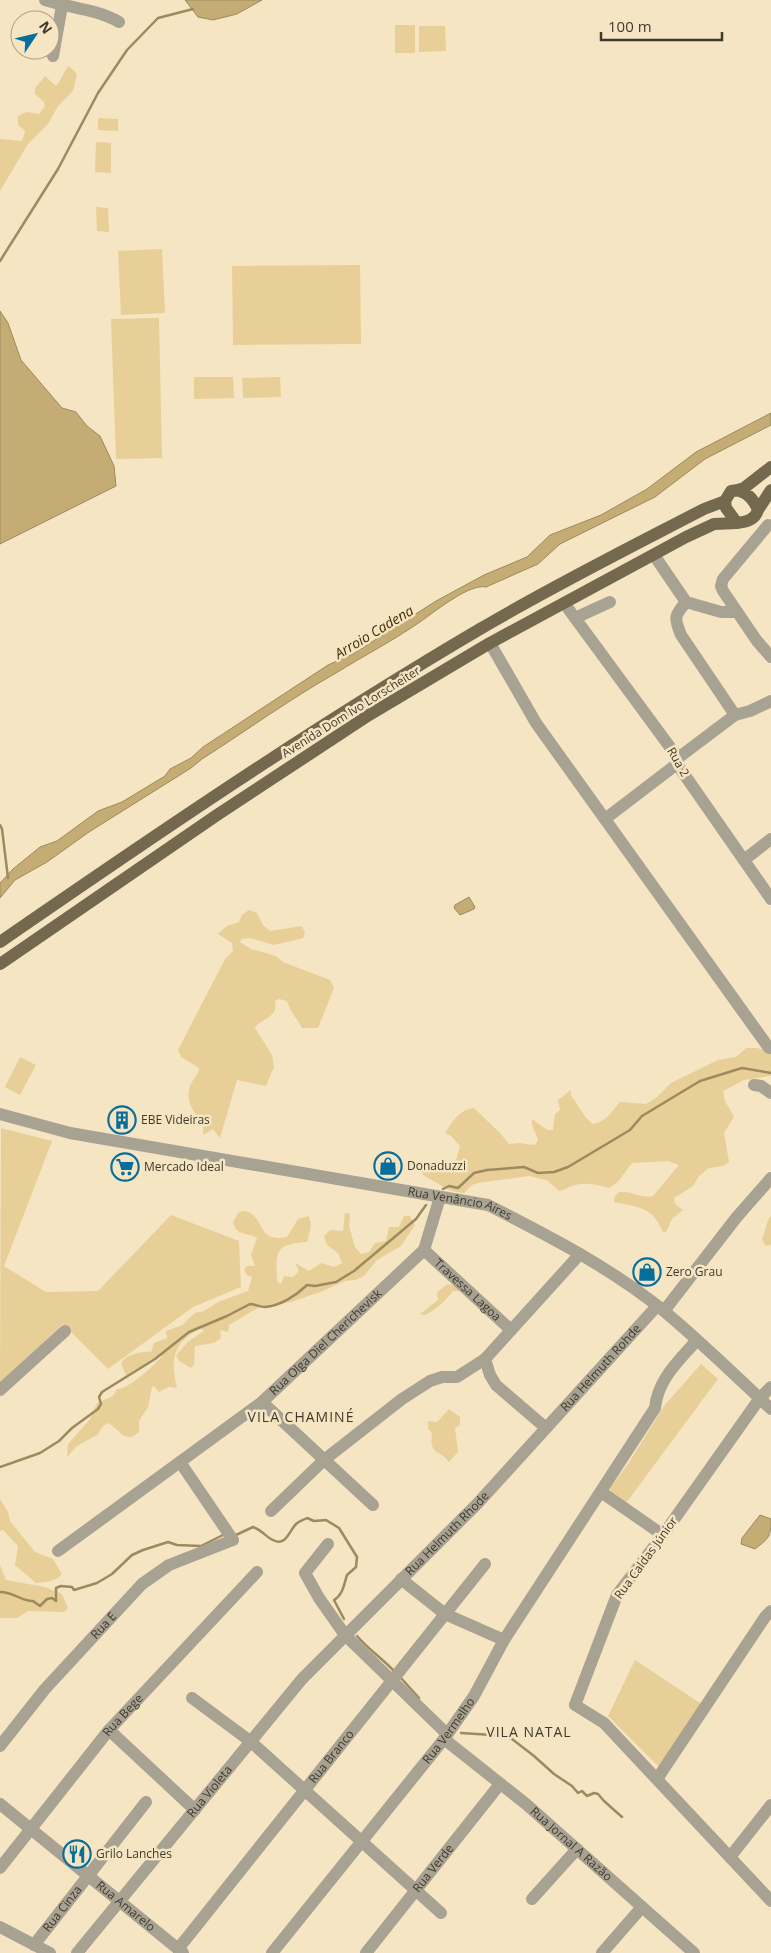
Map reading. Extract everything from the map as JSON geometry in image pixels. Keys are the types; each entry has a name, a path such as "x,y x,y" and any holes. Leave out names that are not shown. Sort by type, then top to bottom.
{"main road":[{"name":"Avenida Dom Ivo Lorscheiter","path":"0,942 207,799 358,702 481,628 548,591 704,509 725,501 731,491 744,488 771,467"},
{"path":"738,490 750,497 758,512"},
{"path":"758,512 771,490"},
{"path":"725,501 726,508 737,522"},
{"name":"Avenida Dom Ivo Lorscheiter","path":"0,964 368,715 490,643 654,555 714,524 752,519 758,512"}],"street":[{"path":"45,0 96,12 119,22"},
{"path":"758,512 770,526 724,579 721,586 757,641 771,657"},
{"path":"654,555 686,602 722,612 737,612"},
{"path":"575,618 610,602"},
{"path":"686,602 676,614 676,623 735,715"},
{"name":"Rua 2","path":"564,603 678,761 771,899"},
{"path":"490,643 536,723 769,1048"},
{"path":"605,819 735,715 750,711 771,701"},
{"path":"744,860 771,839"},
{"path":"754,1085 761,1086 771,1093"},
{"name":"Rua Venâncio Aires","path":"0,1114 70,1132 488,1206 580,1254 660,1309 771,1409"},
{"name":"Rua Helmuth Rohde","path":"546,1428 660,1309 771,1178"},
{"path":"424,1250 440,1197"},
{"name":"Travessa Lagoa","path":"424,1250 511,1330"},
{"name":"Rua Olga Diel Cherichevisk","path":"58,1551 262,1402 424,1250"},
{"path":"271,1511 324,1460 402,1399 430,1381 442,1377 457,1378 485,1359 580,1254"},
{"path":"0,1390 64,1331"},
{"name":"Rua Vermelho","path":"272,1953 446,1737 474,1696 504,1640 655,1408 657,1394 665,1378 696,1341"},
{"path":"485,1359 496,1384 546,1428"},
{"name":"Rua Caldas Júnior","path":"771,1386 760,1398 663,1535 617,1595 575,1705 604,1723 771,1900"},
{"path":"262,1402 373,1505"},
{"name":"Rua Helmuth Rhode","path":"345,1635 478,1503 546,1428"},
{"name":"Rua E","path":"0,1746 45,1689 142,1584 168,1565 233,1540 180,1462"},
{"path":"601,1492 663,1535"},
{"name":"Rua Jornal A Razão","path":"328,1544 305,1574 345,1635 446,1737 577,1849 694,1953"},
{"name":"Rua Branco","path":"181,1951 305,1790 485,1564"},
{"name":"Rua Bege","path":"0,1868 109,1730 257,1572"},
{"path":"401,1579 445,1614 504,1640"},
{"path":"657,1779 765,1617 771,1611"},
{"name":"Rua Violeta","path":"77,1953 302,1679 345,1635"},
{"path":"192,1698 250,1741 441,1912"},
{"path":"109,1730 195,1810"},
{"name":"Rua Verde","path":"366,1953 500,1784"},
{"name":"Rua Cinza","path":"34,1945 146,1802"},
{"name":"Rua Amarelo","path":"0,1804 181,1951"},
{"path":"730,1857 771,1805"},
{"path":"532,1899 577,1849"},
{"path":"602,1953 642,1907"},
{"path":"0,1927 50,1953"}],"shaded area":[{"path":"185,0 262,0 237,14 213,20 198,17"},
{"path":"395,25 415,25 415,53 395,53"},
{"path":"419,26 445,26 446,51 419,52"},
{"path":"69,66 77,74 73,91 58,106 48,124 28,144 0,191 0,139 22,141 25,131 18,125 18,116 26,112 39,114 45,106 44,102 35,94 35,88 45,76 56,86"},
{"path":"98,118 118,119 118,131 98,130"},
{"path":"96,142 111,143 111,173 95,172"},
{"path":"96,207 108,208 109,232 97,231"},
{"path":"162,249 165,313 121,315 118,251"},
{"path":"360,265 361,344 233,345 232,266"},
{"path":"0,311 8,323 21,360 62,408 76,412 87,426 100,436 114,466 116,486 0,544"},
{"path":"159,318 162,458 116,459 111,319"},
{"path":"194,377 233,377 234,398 194,399"},
{"path":"280,377 281,397 243,398 242,378"},
{"name":"Arroio Cadena","path":"771,413 771,425 705,459 655,497 560,544 538,564 486,587 479,587 461,594 397,637 302,693 191,768 89,832 47,862 15,880 0,898 0,883 13,869 40,847 57,841 98,811 122,802 165,776 170,769 191,758 203,747 328,665 353,654 436,601 484,575 527,557 550,535 601,515 647,489 696,452"},
{"path":"469,897 475,907 474,909 460,915 454,908 455,905"},
{"path":"249,910 257,913 263,925 270,931 302,926 305,933 303,938 274,945 250,938 242,939 240,942 251,949 276,956 283,962 330,980 334,988 318,1028 302,1028 287,1001 279,999 275,1001 276,1007 272,1014 255,1028 272,1055 274,1067 266,1086 237,1080 220,1138 213,1129 203,1135 204,1120 197,1125 193,1124 192,1120 195,1113 189,1102 188,1094 199,1068 181,1057 178,1050 225,959 233,951 232,943 218,934 227,926 239,922 242,915"},
{"path":"746,1048 757,1048 771,1052 771,1076 744,1080 723,1091 725,1101 734,1117 724,1133 729,1162 723,1166 709,1168 699,1176 693,1186 674,1198 675,1204 683,1210 672,1219 666,1232 663,1232 659,1223 649,1212 630,1205 614,1202 615,1196 619,1192 653,1196 679,1165 668,1161 632,1163 620,1180 609,1188 584,1184 559,1191 547,1180 529,1176 478,1183 472,1185 464,1193 460,1193 446,1189 422,1173 421,1166 427,1164 442,1170 456,1160 460,1146 451,1136 445,1133 457,1117 469,1109 474,1108 509,1144 535,1145 538,1140 532,1125 532,1119 547,1130 553,1130 555,1114 560,1110 558,1100 571,1090 571,1096 586,1118 593,1124 598,1123 605,1119 620,1102 646,1104 656,1098 671,1083 718,1060 736,1057"},
{"path":"20,1057 36,1065 20,1095 5,1087"},
{"path":"1,1128 52,1141 4,1266 46,1292 98,1291 171,1215 239,1241 241,1287 193,1307 108,1369 63,1324 0,1383"},
{"path":"245,1211 256,1218 265,1233 277,1238 287,1237 298,1219 309,1216 311,1226 307,1242 288,1245 279,1251 277,1256 277,1281 281,1284 284,1276 293,1277 299,1271 295,1263 309,1271 321,1263 334,1267 342,1263 338,1253 327,1245 324,1236 330,1230 343,1231 345,1213 350,1214 349,1226 355,1247 361,1254 369,1252 375,1243 386,1241 389,1227 399,1227 404,1216 410,1216 415,1225 401,1246 377,1260 364,1276 355,1280 345,1281 291,1302 261,1306 229,1325 228,1332 220,1330 221,1338 214,1343 195,1346 194,1364 191,1368 179,1361 176,1355 189,1341 204,1331 200,1328 191,1334 179,1346 174,1360 177,1388 169,1387 159,1392 154,1386 152,1387 148,1407 139,1421 139,1432 132,1437 124,1436 109,1423 103,1426 97,1435 77,1446 67,1457 68,1444 90,1419 97,1403 113,1396 117,1389 135,1381 163,1356 156,1357 126,1376 121,1363 127,1357 143,1352 151,1352 154,1343 167,1338 166,1331 182,1325 195,1313 204,1311 218,1302 248,1291 252,1277 247,1275 244,1270 247,1266 255,1266 251,1255 257,1238 237,1230 233,1222 239,1212"},
{"path":"771,1216 771,1245 766,1246 762,1240"},
{"path":"448,1284 456,1286 460,1291 453,1291 433,1310 425,1315 420,1314 438,1300 437,1292"},
{"path":"701,1364 718,1379 626,1503 611,1492 610,1488 628,1464 664,1406"},
{"path":"449,1409 460,1417 460,1425 455,1428 458,1452 449,1462 433,1449 432,1433 428,1429 428,1421 437,1422"},
{"path":"0,1499 8,1512 10,1521 35,1552 53,1559 62,1574 59,1577 50,1581 36,1583 15,1565 18,1546 3,1530 0,1531"},
{"path":"760,1515 771,1519 768,1537 755,1549 741,1544 742,1538"},
{"path":"0,1565 6,1580 45,1587 62,1594 68,1608 64,1612 28,1611 17,1618 0,1618"},
{"path":"635,1660 703,1705 661,1769 608,1716"}],"waterway":[{"path":"0,261 58,169 98,93 127,50 158,18 193,9"},
{"path":"0,825 8,878"},
{"path":"443,1189 449,1186 458,1188 474,1173 487,1170 524,1167 538,1173 554,1172 568,1167 630,1130 642,1116 700,1081 742,1068 771,1073"},
{"path":"0,1467 40,1453 59,1441 72,1428 98,1409 101,1404 99,1397 102,1392 155,1359 189,1332 250,1304 265,1307 276,1305 298,1293 307,1285 315,1286 336,1282 354,1271 416,1219 426,1205"},
{"path":"236,1535 253,1527 277,1542 284,1540 296,1524 307,1518 314,1521 326,1520 339,1528 357,1557 356,1567 347,1575 341,1592 334,1600 344,1619"},
{"path":"0,1592 33,1601 40,1606 47,1599 52,1598 56,1601 56,1588 61,1586 72,1587 74,1590 97,1583 112,1574 132,1555 143,1550 168,1542 177,1545 201,1546 223,1535"},
{"path":"357,1636 395,1672"},
{"path":"401,1678 419,1698"},
{"path":"461,1733 508,1736 554,1774 572,1786 578,1793 582,1791 587,1796 594,1793 598,1794 622,1817"}],"place":[{"name":"EBE Videiras","path":"122,1120"},
{"name":"Donaduzzi","path":"388,1166"},
{"name":"Mercado Ideal","path":"125,1167"},
{"name":"Zero Grau","path":"647,1272"},
{"name":"Grilo Lanches","path":"77,1854"}],"district":[{"name":"VILA CHAMINÉ","path":"301,1417"},
{"name":"VILA NATAL","path":"529,1732"}]}
